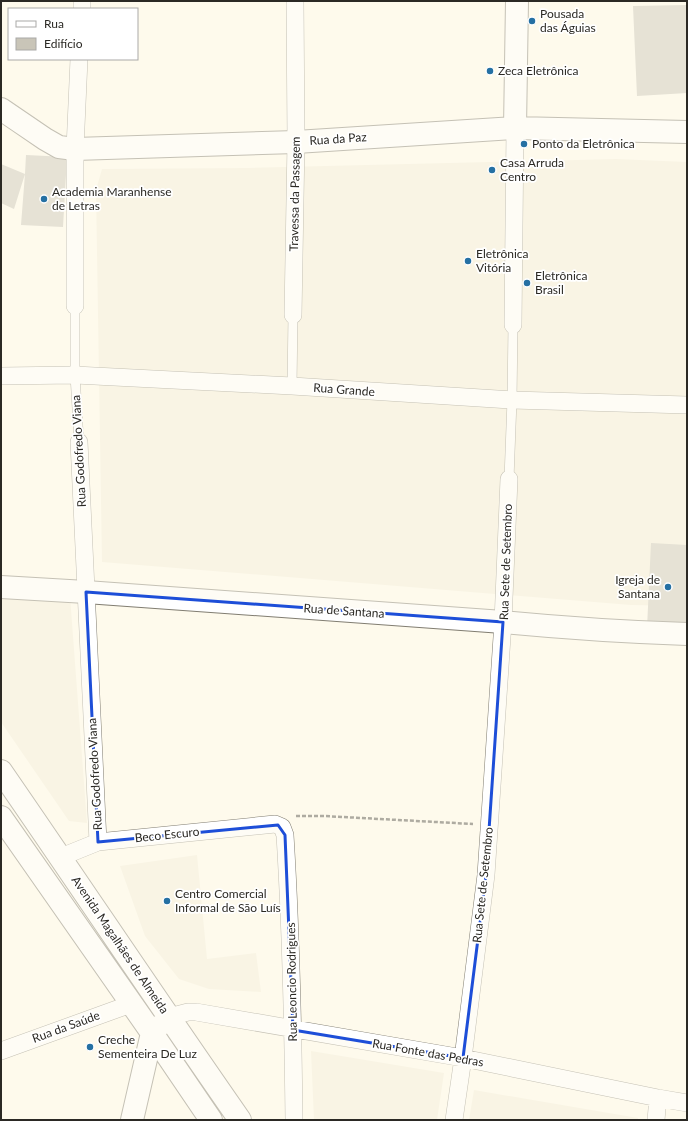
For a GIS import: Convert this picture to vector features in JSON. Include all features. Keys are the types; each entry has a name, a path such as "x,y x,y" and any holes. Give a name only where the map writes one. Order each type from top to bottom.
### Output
{"main road":[{"name":"Rua Sete de Setembro","path":"514,128 517,1"},
{"name":"Rua da Paz","path":"1,109 59,147 75,149 296,142 514,128 687,132"},
{"name":"Rua de Santana","path":"1,587 503,622 561,628 687,634"},
{"name":"Avenida Magalhães de Almeida","path":"1,771 240,1120"},
{"name":"Avenida Magalhães de Almeida","path":"1,817 9,839 152,1033 211,1120"},
{"path":"132,1120 152,1033 169,1017"}],"street":[{"name":"Travessa da Passagem","path":"293,315 296,142 296,1"},
{"name":"Rua Godofredo Viana","path":"75,306 75,149 79,60"},
{"name":"Rua Sete de Setembro","path":"512,325 514,128"},
{"name":"Rua Grande","path":"1,376 75,375 292,386 512,400 687,405"},
{"name":"Rua Godofredo Viana","path":"78,442 98,842"},
{"name":"Rua Sete de Setembro","path":"454,1120 486,875 503,622 509,479"},
{"name":"Beco Escuro","path":"61,857 98,842 275,824"},
{"name":"Rua Leoncio Rodrigues","path":"275,824 282,827 285,835 290,908 294,1120"},
{"name":"Rua da Saúde","path":"1,1051 131,1004"},
{"name":"Rua Fonte das Pedras","path":"169,1017 188,1012 196,1012 293,1030 463,1058 687,1103"},
{"path":"656,1120 658,1098"}],"lane":[{"name":"Rua Godofredo Viana","path":"75,306 75,375 78,442"},
{"name":"Travessa da Passagem","path":"292,386 293,315"},
{"name":"Rua Sete de Setembro","path":"509,479 512,400 512,325"}],"path":[{"path":"324,816 489,824"}],"highlighted area":[{"path":"86,592 503,622 486,875 463,1058 293,1030 285,835 278,825 98,842"}],"shaded area":[{"path":"616,159 687,162 687,606 631,605 102,562 96,190 102,169 248,168"},
{"path":"70,596 87,823 69,821 1,722 1,597"},
{"name":"Centro Comercial Informal de São Luís","path":"197,855 207,959 256,953 261,992 209,989 179,979 145,936 120,866"},
{"path":"311,1051 444,1073 437,1120 314,1120"},
{"path":"474,1090 638,1118 638,1120 469,1120"}],"building":[{"path":"687,5 687,93 637,96 633,6"},
{"name":"Academia Maranhense de Letras","path":"26,155 67,157 63,227 21,225"},
{"path":"1,164 25,174 14,209 1,203"},
{"name":"Igreja de Santana","path":"651,543 687,545 687,630 647,628"}],"place":[{"name":"Pousada das Águias","path":"532,21"},
{"name":"Zeca Eletrônica","path":"490,71"},
{"name":"Ponto da Eletrônica","path":"524,144"},
{"name":"Casa Arruda Centro","path":"492,170"},
{"name":"Academia Maranhense de Letras","path":"44,199"},
{"name":"Eletrônica Vitória","path":"468,261"},
{"name":"Eletrônica Brasil","path":"527,283"},
{"name":"Igreja de Santana","path":"668,587"},
{"name":"Centro Comercial Informal de São Luís","path":"167,901"},
{"name":"Creche Sementeira De Luz","path":"90,1047"}]}
